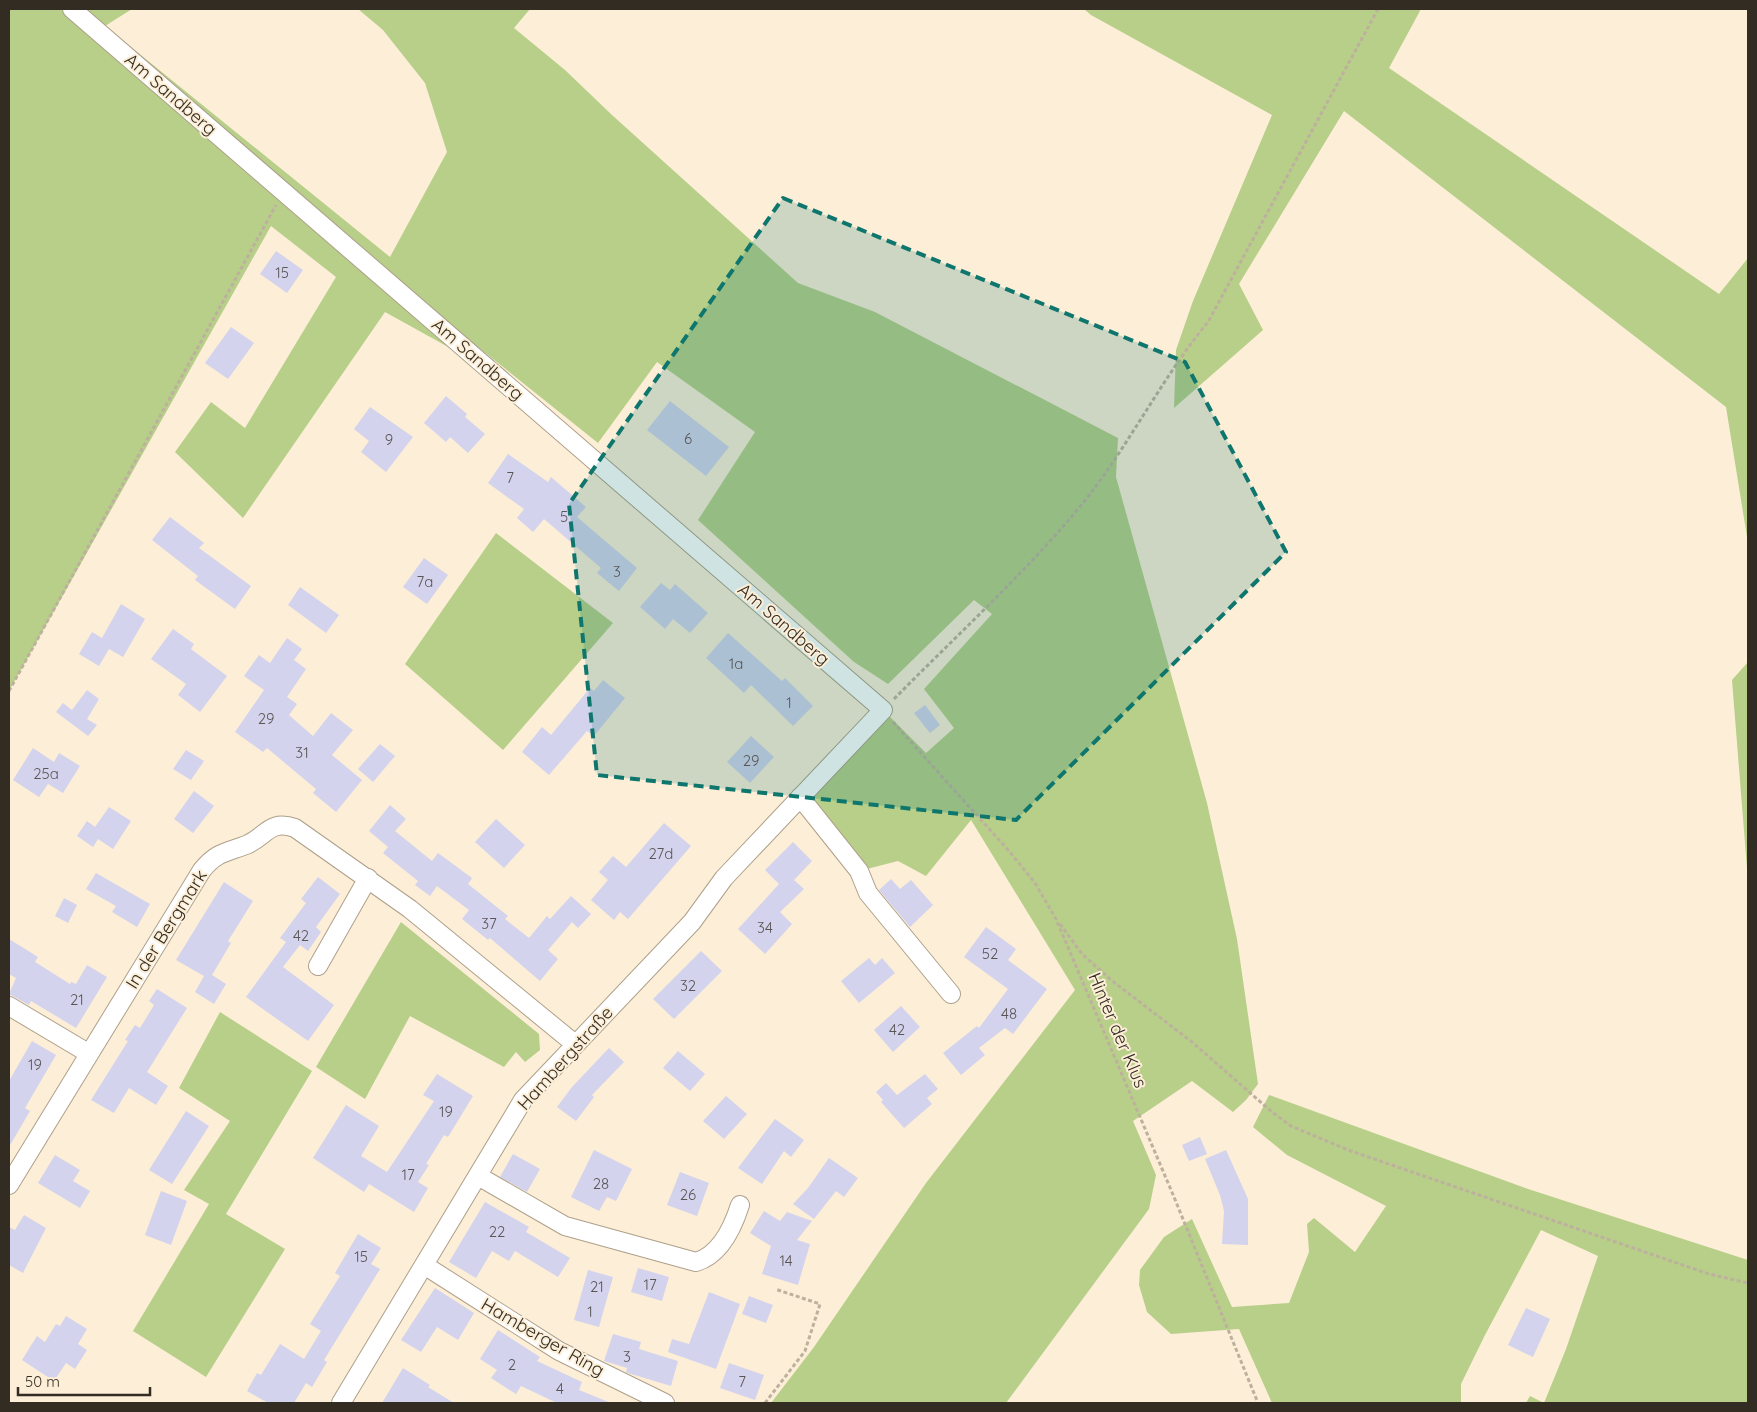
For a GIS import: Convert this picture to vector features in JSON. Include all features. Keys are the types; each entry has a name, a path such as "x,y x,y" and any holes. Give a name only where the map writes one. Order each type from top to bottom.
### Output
{"street":[{"name":"Am Sandberg","path":"72,9 882,710"},
{"name":"Hambergstraße","path":"341,1403 523,1100 692,922 724,878 882,710"},
{"path":"800,797 859,871 868,893 951,994"},
{"name":"In der Bergmark","path":"9,1185 88,1053 202,870 214,856 247,844 273,826 285,824 310,836 368,878 575,1044"},
{"path":"318,966 368,878"},
{"path":"9,1006 88,1053"},
{"path":"478,1176 565,1226 696,1262 707,1259 733,1228 740,1205"},
{"name":"Hamberger Ring","path":"424,1265 559,1351 665,1403"}],"path":[{"path":"882,710 1018,574 1078,509 1110,465 1184,351 1208,322 1378,9"},
{"path":"9,691 284,192"},
{"name":"Hinter der Klus","path":"882,710 1035,883 1056,919 1178,1206 1258,1403"},
{"path":"1056,919 1082,954 1111,980 1192,1042 1272,1112 1291,1126 1348,1150 1709,1274 1748,1282"},
{"path":"766,1403 805,1351 820,1304 775,1289"}],"highlighted area":[{"path":"783,198 1185,362 1286,552 1016,820 597,775 569,504"}],"green space":[{"path":"9,9 132,9 105,26 390,257 447,152 425,83 383,30 358,9 530,9 514,28 565,70 612,115 798,283 875,312 1118,438 1116,477 1207,803 1237,939 1258,1084 1246,1100 1233,1112 1192,1081 1133,1121 1156,1175 1149,1209 1006,1403 771,1403 814,1347 926,1183 1075,990 971,820 926,876 898,861 859,871 800,797 883,710 926,753 954,728 924,689 992,614 974,600 888,684 854,662 698,520 755,432 657,362 598,443 478,347 450,348 385,312 243,518 175,452 211,402 245,428 336,277 271,226 9,691"},
{"path":"1084,9 1421,9 1389,68 1719,294 1748,258 1748,543 1726,407 1344,111 1239,284 1263,330 1174,408 1176,350 1193,301 1272,115 1091,15"},
{"path":"496,533 613,623 503,750 405,664"},
{"path":"1748,662 1748,881 1732,680"},
{"path":"401,922 539,1034 540,1050 525,1062 516,1052 504,1067 410,1016 365,1099 316,1067"},
{"path":"220,1012 312,1071 226,1214 285,1249 206,1377 133,1331 209,1204 184,1190 230,1121 179,1088"},
{"path":"1269,1095 1528,1189 1748,1260 1748,1403 1544,1403 1566,1349 1598,1256 1541,1230 1461,1384 1461,1403 1272,1403 1239,1329 1171,1334 1147,1312 1139,1285 1140,1270 1164,1237 1192,1219 1232,1307 1289,1303 1309,1252 1307,1224 1314,1218 1355,1252 1386,1206 1287,1155 1253,1127"},
{"path":"1530,1396 1544,1403 1526,1403"}],"building":[{"path":"276,251 303,270 287,293 260,274"},
{"path":"231,327 254,343 228,379 205,363"},
{"path":"446,396 467,414 465,417 485,434 468,453 450,437 446,442 424,423"},
{"path":"670,401 729,447 706,476 647,430"},
{"path":"370,407 413,437 386,472 361,452 369,441 354,429"},
{"path":"508,454 548,482 551,477 586,507 577,517 637,568 619,591 597,573 601,568 544,519 533,532 517,518 524,509 488,483"},
{"path":"170,517 204,543 199,548 251,586 235,609 195,580 198,576 152,540"},
{"path":"424,558 448,575 427,604 403,587"},
{"path":"661,583 670,590 675,584 708,613 690,633 673,619 665,629 640,607"},
{"path":"300,587 339,615 326,633 288,605"},
{"path":"121,604 145,619 123,657 109,649 99,666 79,654 92,632 102,638"},
{"path":"173,629 194,644 191,649 227,676 200,712 178,695 186,684 151,659"},
{"path":"728,633 782,681 785,678 813,706 793,726 751,685 744,693 706,658"},
{"path":"287,638 302,649 294,660 306,669 287,697 297,704 289,715 313,736 331,713 353,730 332,755 362,780 336,812 313,793 316,789 267,748 263,752 235,732 264,690 244,676 259,655 270,663"},
{"path":"603,680 625,698 594,736 587,731 549,775 522,752 542,727 551,735 590,688 594,691"},
{"path":"87,690 99,699 87,719 97,725 88,736 56,712 63,703 72,710"},
{"path":"925,705 940,725 930,733 914,713"},
{"path":"751,736 774,757 750,783 727,762"},
{"path":"380,744 395,756 373,782 358,769"},
{"path":"33,748 54,762 59,753 80,766 63,793 48,784 39,797 13,780"},
{"path":"186,750 204,761 191,780 173,769"},
{"path":"194,791 214,806 193,833 174,819"},
{"path":"390,805 406,819 395,831 432,861 438,853 472,878 468,884 508,916 505,919 529,938 547,916 550,919 571,896 591,914 578,928 572,922 548,950 558,959 540,981 490,938 488,940 462,919 469,910 437,886 430,896 415,885 418,881 383,853 388,847 369,831"},
{"path":"109,807 131,821 113,849 98,839 93,847 77,836 87,821 95,827"},
{"path":"496,819 525,845 504,868 475,842"},
{"path":"664,823 691,846 628,919 620,912 614,920 591,900 608,880 599,872 613,856 626,867"},
{"path":"793,842 812,861 794,880 804,889 780,912 792,924 765,954 738,929 779,884 765,870"},
{"path":"96,873 150,904 137,927 112,912 116,906 86,889"},
{"path":"318,877 340,894 316,927 321,932 308,951 300,945 283,967 334,1005 308,1041 246,997 286,942 280,938 306,903 301,899"},
{"path":"891,879 900,889 911,880 933,905 910,927 879,890"},
{"path":"224,882 253,901 228,941 231,943 212,975 226,984 214,1004 195,992 204,976 176,960"},
{"path":"64,898 77,905 68,923 55,916"},
{"path":"986,927 1016,949 1008,960 1047,989 1013,1034 1005,1028 979,1048 985,1055 961,1075 943,1053 977,1026 979,1028 1008,989 964,957"},
{"path":"9,939 38,957 35,962 70,984 71,982 76,984 87,965 107,977 76,1028 31,1001 29,1005 9,994 16,978 9,974"},
{"path":"701,951 722,971 674,1019 653,999"},
{"path":"869,958 875,965 882,958 895,973 859,1003 841,981"},
{"path":"157,989 187,1008 147,1072 168,1086 156,1105 129,1088 114,1113 91,1100 128,1041 125,1040 135,1025 140,1028 154,1005 149,1001"},
{"path":"901,1006 920,1027 893,1052 874,1030"},
{"path":"32,1041 56,1055 25,1108 30,1111 9,1147 9,1081"},
{"path":"609,1048 624,1062 592,1095 594,1097 576,1121 557,1107 572,1087"},
{"path":"678,1051 705,1074 690,1091 663,1068"},
{"path":"437,1074 473,1096 448,1137 444,1135 426,1164 429,1165 418,1182 428,1188 414,1212 369,1184 364,1192 313,1158 346,1105 379,1126 361,1156 387,1172 434,1101 423,1095"},
{"path":"925,1074 938,1089 927,1098 932,1104 904,1128 881,1102 883,1100 876,1092 886,1083 897,1095"},
{"path":"726,1096 747,1114 724,1139 703,1121"},
{"path":"186,1111 209,1126 172,1184 149,1170"},
{"path":"775,1119 804,1140 791,1157 784,1151 762,1184 738,1168"},
{"path":"1200,1137 1207,1154 1189,1161 1182,1145"},
{"path":"594,1150 632,1169 616,1201 607,1197 599,1211 571,1197"},
{"path":"1226,1150 1248,1199 1248,1245 1222,1244 1224,1211 1220,1195 1205,1159"},
{"path":"513,1154 540,1169 527,1192 500,1177"},
{"path":"55,1155 80,1170 73,1181 90,1191 80,1208 38,1183"},
{"path":"829,1158 858,1178 844,1197 836,1191 814,1219 793,1204 808,1188"},
{"path":"680,1172 709,1183 697,1216 667,1205"},
{"path":"161,1191 187,1201 171,1245 145,1235"},
{"path":"485,1202 529,1227 526,1232 570,1258 558,1277 515,1251 509,1261 492,1251 476,1278 449,1262"},
{"path":"764,1211 780,1221 787,1212 812,1221 797,1240 810,1244 798,1285 762,1274 771,1246 750,1233"},
{"path":"24,1215 46,1228 23,1273 9,1265 9,1227 15,1230"},
{"path":"358,1234 381,1248 371,1264 380,1269 324,1360 327,1362 312,1387 306,1383 294,1403 268,1403 247,1391 257,1373 261,1375 280,1344 304,1359 321,1331 310,1324 340,1276 335,1273"},
{"path":"638,1268 669,1277 662,1301 631,1292"},
{"path":"588,1270 613,1277 599,1327 574,1320"},
{"path":"435,1288 474,1313 458,1340 437,1327 421,1352 401,1340"},
{"path":"709,1292 740,1304 716,1369 668,1352 672,1339 689,1344"},
{"path":"749,1296 773,1305 766,1323 742,1314"},
{"path":"1526,1308 1550,1319 1533,1357 1508,1345"},
{"path":"66,1316 87,1329 78,1344 87,1350 75,1369 66,1363 54,1381 22,1360 37,1336 45,1342 56,1324 60,1326"},
{"path":"498,1330 540,1357 537,1361 582,1382 579,1390 611,1403 557,1403 521,1386 516,1394 491,1378 497,1370 480,1359"},
{"path":"613,1334 641,1342 639,1349 678,1361 671,1386 628,1373 626,1372 627,1368 604,1361"},
{"path":"729,1363 764,1375 755,1400 720,1388"},
{"path":"403,1368 430,1385 428,1387 454,1403 382,1403"}]}
